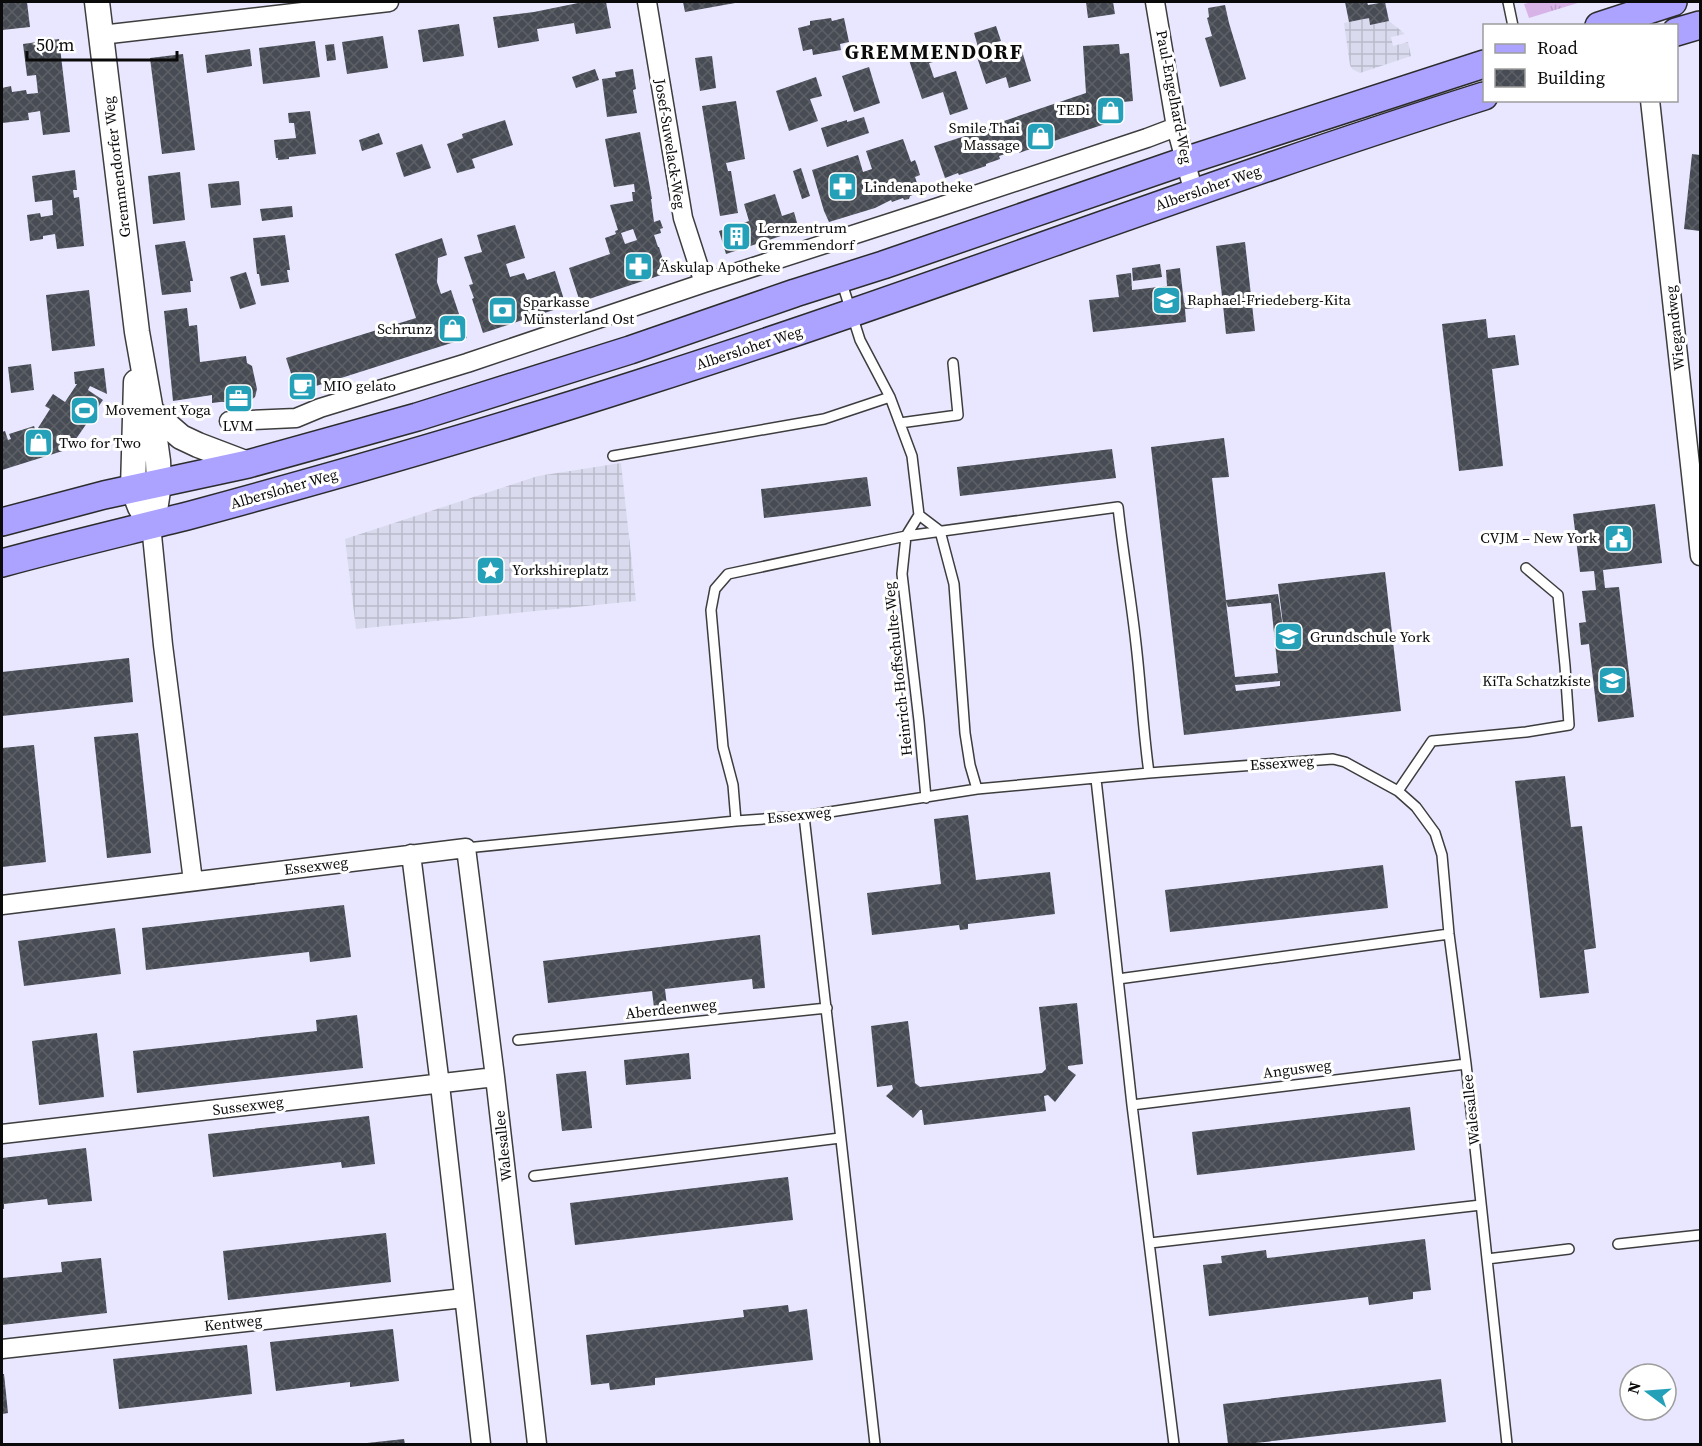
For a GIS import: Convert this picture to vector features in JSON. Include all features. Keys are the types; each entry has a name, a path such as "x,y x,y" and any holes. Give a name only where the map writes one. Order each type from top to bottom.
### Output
{"main road":[{"path":"1611,24 1629,21 1671,2"},
{"path":"1678,32 1701,25"},
{"path":"2,522 104,495 248,464 428,414 630,350 1185,161 1483,65"},
{"name":"Albersloher Weg","path":"2,563 430,448 639,384 851,313 1194,193 1483,97"}],"street":[{"name":"Gremmendorfer Weg","path":"97,2 137,332 158,461 146,486 140,507 150,525"},
{"path":"101,35 389,2"},
{"name":"Josef-Suwelack-Weg","path":"647,2 683,218 704,283"},
{"name":"Paul-Engelhard-Weg","path":"1155,2 1176,127 1194,193"},
{"name":"Wiegandweg","path":"1650,102 1701,556"},
{"path":"228,421 296,418 320,408 467,363 1176,127"},
{"name":"Gremmendorfer Weg","path":"137,332 146,486"},
{"path":"151,411 181,437 248,464"},
{"path":"288,453 296,418"},
{"path":"150,525 193,880"},
{"name":"Essexweg","path":"2,905 466,848"},
{"name":"Walesallee","path":"466,848 537,1444"},
{"path":"411,854 481,1444"},
{"name":"Sussexweg","path":"2,1134 495,1077"},
{"name":"Kentweg","path":"2,1349 464,1298"}],"lane":[{"path":"1508,2 1513,24"},
{"path":"840,279 860,339 890,397 912,456 919,515 906,537"},
{"path":"900,423 958,415 953,363"},
{"path":"613,456 824,418 890,397"},
{"path":"736,820 733,785 723,747 711,610 716,589 728,574 940,531 1118,507 1149,773"},
{"path":"919,515 940,531 954,584 965,733 970,765 977,789"},
{"name":"Heinrich-Hoffschulte-Weg","path":"906,537 902,574 926,798"},
{"path":"1398,791 1432,741 1526,732 1569,725 1558,595 1526,568"},
{"name":"Essexweg","path":"466,848 736,820 804,816 977,789 1333,759 1345,762 1398,791"},
{"path":"1096,779 1132,1105 1174,1444"},
{"name":"Walesallee","path":"1398,791 1416,807 1435,833 1442,855 1507,1444"},
{"path":"804,816 875,1444"},
{"path":"1118,979 1449,934"},
{"name":"Aberdeenweg","path":"518,1040 827,1008"},
{"name":"Angusweg","path":"1132,1105 1466,1064"},
{"path":"534,1176 840,1138"},
{"path":"1150,1243 1481,1205"},
{"path":"1618,1244 1701,1235"},
{"path":"1487,1259 1569,1249"}],"green space":[{"path":"1581,2 1529,18 1524,4"}],"shaded area":[{"path":"1369,18 1370,25 1389,21 1405,34 1391,37 1393,46 1408,42 1411,56 1360,73 1352,69 1344,23"},
{"name":"Yorkshireplatz","path":"621,463 636,601 356,629 345,539 538,476"}],"building":[{"path":"2,2 27,2 30,27 2,30"},
{"path":"583,2 606,2 611,28 576,34 574,23 537,29 539,41 498,48 493,17 534,12"},
{"path":"683,2 735,2 735,3 685,12"},
{"path":"1086,2 1113,2 1115,14 1088,18"},
{"path":"1345,2 1367,2 1368,5 1385,2 1389,21 1370,25 1369,18 1349,22"},
{"path":"1225,5 1246,79 1220,87 1205,38 1212,36 1207,18 1209,17 1208,8"},
{"path":"831,18 832,21 844,18 849,42 840,44 841,50 813,55 812,49 803,51 798,28 810,25 810,21"},
{"path":"459,24 464,56 423,62 418,30"},
{"path":"996,26 1001,41 996,42 1000,58 1022,51 1031,81 1009,88 1006,77 986,84 974,48 978,47 974,33"},
{"path":"383,36 388,68 347,74 342,42"},
{"path":"59,39 70,132 43,135 40,111 28,113 29,120 2,123 2,88 11,86 12,92 26,90 27,94 38,93 36,75 27,76 23,44"},
{"path":"315,41 320,77 263,84 259,48"},
{"path":"334,44 336,60 327,61 325,45"},
{"path":"1119,44 1120,54 1129,53 1133,101 1123,102 1122,109 1114,121 1042,143 1042,145 1019,153 1018,150 999,156 1000,159 986,166 945,178 934,146 1086,93 1083,46"},
{"path":"928,48 933,62 929,63 934,78 956,71 968,109 950,115 943,92 922,99 907,54"},
{"path":"250,49 252,66 207,73 205,55"},
{"path":"183,54 195,150 162,154 150,58"},
{"path":"712,56 716,88 700,91 695,58"},
{"path":"869,67 880,103 854,112 842,76"},
{"path":"595,69 599,80 576,88 572,77"},
{"path":"633,69 636,89 633,90 637,113 607,117 602,79 616,77 615,72"},
{"path":"816,77 822,96 810,99 818,121 789,131 776,91"},
{"path":"736,101 745,159 726,163 728,171 731,171 738,213 720,216 702,106"},
{"path":"310,111 316,154 278,160 274,140 296,138 294,123 289,123 288,113"},
{"path":"864,117 869,133 827,147 821,128"},
{"path":"505,120 513,145 472,159 475,168 457,173 447,144 463,138 462,134"},
{"path":"640,132 654,222 660,220 663,228 660,229 661,233 654,235 667,273 580,302 569,268 610,254 605,238 616,234 615,231 618,230 610,205 633,201 632,192 635,192 634,184 614,187 605,139","holes":["633,229 637,240 625,244 621,233"]},
{"path":"379,133 383,144 362,151 359,140"},
{"path":"903,139 911,162 915,160 917,165 920,175 915,177 920,192 910,196 909,199 904,200 903,198 892,202 891,200 875,208 829,222 812,170 858,155 863,172 872,169 866,151"},
{"path":"422,144 431,168 404,177 396,153"},
{"path":"1692,154 1700,155 1700,231 1684,229"},
{"path":"801,168 810,196 802,199 793,171"},
{"path":"75,170 77,190 73,190 74,198 79,197 84,246 57,249 55,234 30,241 27,215 40,213 41,217 53,215 52,200 35,202 32,176"},
{"path":"180,172 185,220 153,224 148,176"},
{"path":"239,181 241,205 211,208 208,184"},
{"path":"775,194 782,216 794,212 799,230 726,254 719,231 749,221 744,204"},
{"path":"292,206 293,217 262,221 260,209"},
{"path":"515,225 525,258 506,264 510,277 524,273 527,280 555,271 566,306 483,333 472,299 474,298 469,285 473,284 464,257 482,252 477,235"},
{"path":"285,235 290,270 287,270 289,282 261,286 259,274 257,274 253,238"},
{"path":"442,238 447,255 438,258 437,282 441,294 451,290 467,338 297,392 286,358 416,318 395,254"},
{"path":"185,241 193,281 190,281 191,292 162,295 155,245"},
{"path":"1245,242 1255,331 1226,334 1223,305 1185,309 1186,322 1093,332 1089,300 1119,297 1116,275 1131,273 1132,290 1167,286 1166,270 1180,268 1184,303 1222,296 1216,246"},
{"path":"1160,264 1162,277 1133,281 1132,268"},
{"path":"246,272 256,304 240,309 230,277"},
{"path":"89,290 95,346 52,351 46,295"},
{"path":"187,308 189,326 197,325 200,362 246,356 247,363 252,366 257,389 255,397 251,400 212,403 212,395 173,401 164,311"},
{"path":"1486,319 1488,338 1515,335 1519,365 1492,369 1503,466 1459,471 1442,324"},
{"path":"31,364 34,390 11,393 8,367"},
{"path":"104,368 107,394 90,386 88,390 103,400 69,449 2,470 2,432 5,431 8,440 11,439 9,434 34,426 36,432 42,430 38,428 50,409 45,406 53,394 65,402 77,384 75,384 74,372"},
{"path":"1224,438 1229,477 1212,478 1226,600 1278,594 1285,641 1278,584 1385,572 1401,711 1184,735 1151,447","holes":["1226,602 1228,607 1271,603 1278,673 1235,677","1280,681 1280,686 1236,691 1235,685"]},
{"path":"1112,449 1116,478 960,496 957,467"},
{"path":"867,477 871,506 764,518 761,489"},
{"path":"1655,504 1662,563 1603,570 1605,588 1619,587 1634,717 1598,722 1589,644 1581,645 1579,623 1586,622 1582,591 1596,590 1594,571 1580,572 1573,514"},
{"path":"129,658 133,702 2,716 2,672"},
{"path":"138,733 151,853 107,858 94,737"},
{"path":"34,745 46,862 2,867 2,748"},
{"path":"1565,776 1571,827 1582,826 1596,948 1584,950 1589,993 1540,998 1515,781"},
{"path":"968,815 976,880 1050,872 1055,914 968,924 968,929 960,930 959,925 872,935 867,893 941,884 934,819"},
{"path":"1383,865 1388,908 1170,932 1165,890"},
{"path":"344,905 351,957 310,962 309,952 146,970 142,928"},
{"path":"115,928 121,974 24,986 18,941"},
{"path":"760,935 765,988 753,989 752,979 665,989 668,1015 655,1016 652,991 548,1003 543,961"},
{"path":"1077,1003 1083,1064 1068,1066 1068,1069 1076,1075 1055,1102 1048,1095 1044,1096 1046,1111 924,1125 922,1110 913,1118 886,1096 893,1089 892,1085 877,1087 871,1026 908,1021 915,1083 920,1087 1042,1073 1046,1069 1039,1007"},
{"path":"357,1015 363,1068 137,1093 133,1051 317,1031 316,1020"},
{"path":"97,1033 104,1097 39,1105 32,1041"},
{"path":"689,1053 691,1079 626,1085 624,1060"},
{"path":"586,1071 592,1128 562,1131 556,1074"},
{"path":"1410,1107 1415,1150 1197,1175 1192,1132"},
{"path":"369,1116 375,1164 342,1168 341,1162 213,1177 208,1134"},
{"path":"86,1148 92,1201 48,1205 47,1199 4,1204 4,1209 2,1209 2,1158"},
{"path":"788,1177 793,1220 575,1245 570,1203"},
{"path":"386,1233 391,1282 228,1300 223,1251"},
{"path":"1425,1239 1431,1290 1413,1292 1413,1299 1369,1305 1368,1297 1209,1316 1203,1265 1222,1263 1221,1256 1266,1250 1267,1258"},
{"path":"101,1258 107,1313 2,1325 2,1278 62,1272 61,1262"},
{"path":"788,1305 789,1312 807,1309 813,1360 655,1378 655,1385 610,1390 609,1383 591,1385 586,1335 744,1317 743,1310"},
{"path":"393,1329 399,1381 350,1387 350,1382 276,1391 270,1342"},
{"path":"247,1345 252,1394 119,1409 113,1359"},
{"path":"2,1374 4,1374 8,1413 2,1414"},
{"path":"1441,1379 1446,1422 1246,1444 1228,1444 1223,1404"},
{"path":"404,1439 405,1444 367,1444 367,1443"}],"place":[{"name":"TEDi","path":"1111,110"},
{"name":"Smile Thai Massage","path":"1041,137"},
{"name":"Lindenapotheke","path":"843,187"},
{"name":"Lernzentrum Gremmendorf","path":"737,237"},
{"name":"Äskulap Apotheke","path":"639,267"},
{"name":"Raphael-Friedeberg-Kita","path":"1166,300"},
{"name":"Sparkasse Münsterland Ost","path":"502,311"},
{"name":"Schrunz","path":"453,329"},
{"name":"MIO gelato","path":"302,386"},
{"name":"LVM","path":"238,399"},
{"name":"Movement Yoga","path":"84,410"},
{"name":"Two for Two","path":"38,443"},
{"name":"CVJM – New York","path":"1618,538"},
{"name":"Yorkshireplatz","path":"491,570"},
{"name":"Grundschule York","path":"1289,637"},
{"name":"KiTa Schatzkiste","path":"1612,681"}],"district":[{"name":"GREMMENDORF","path":"934,52"}]}
